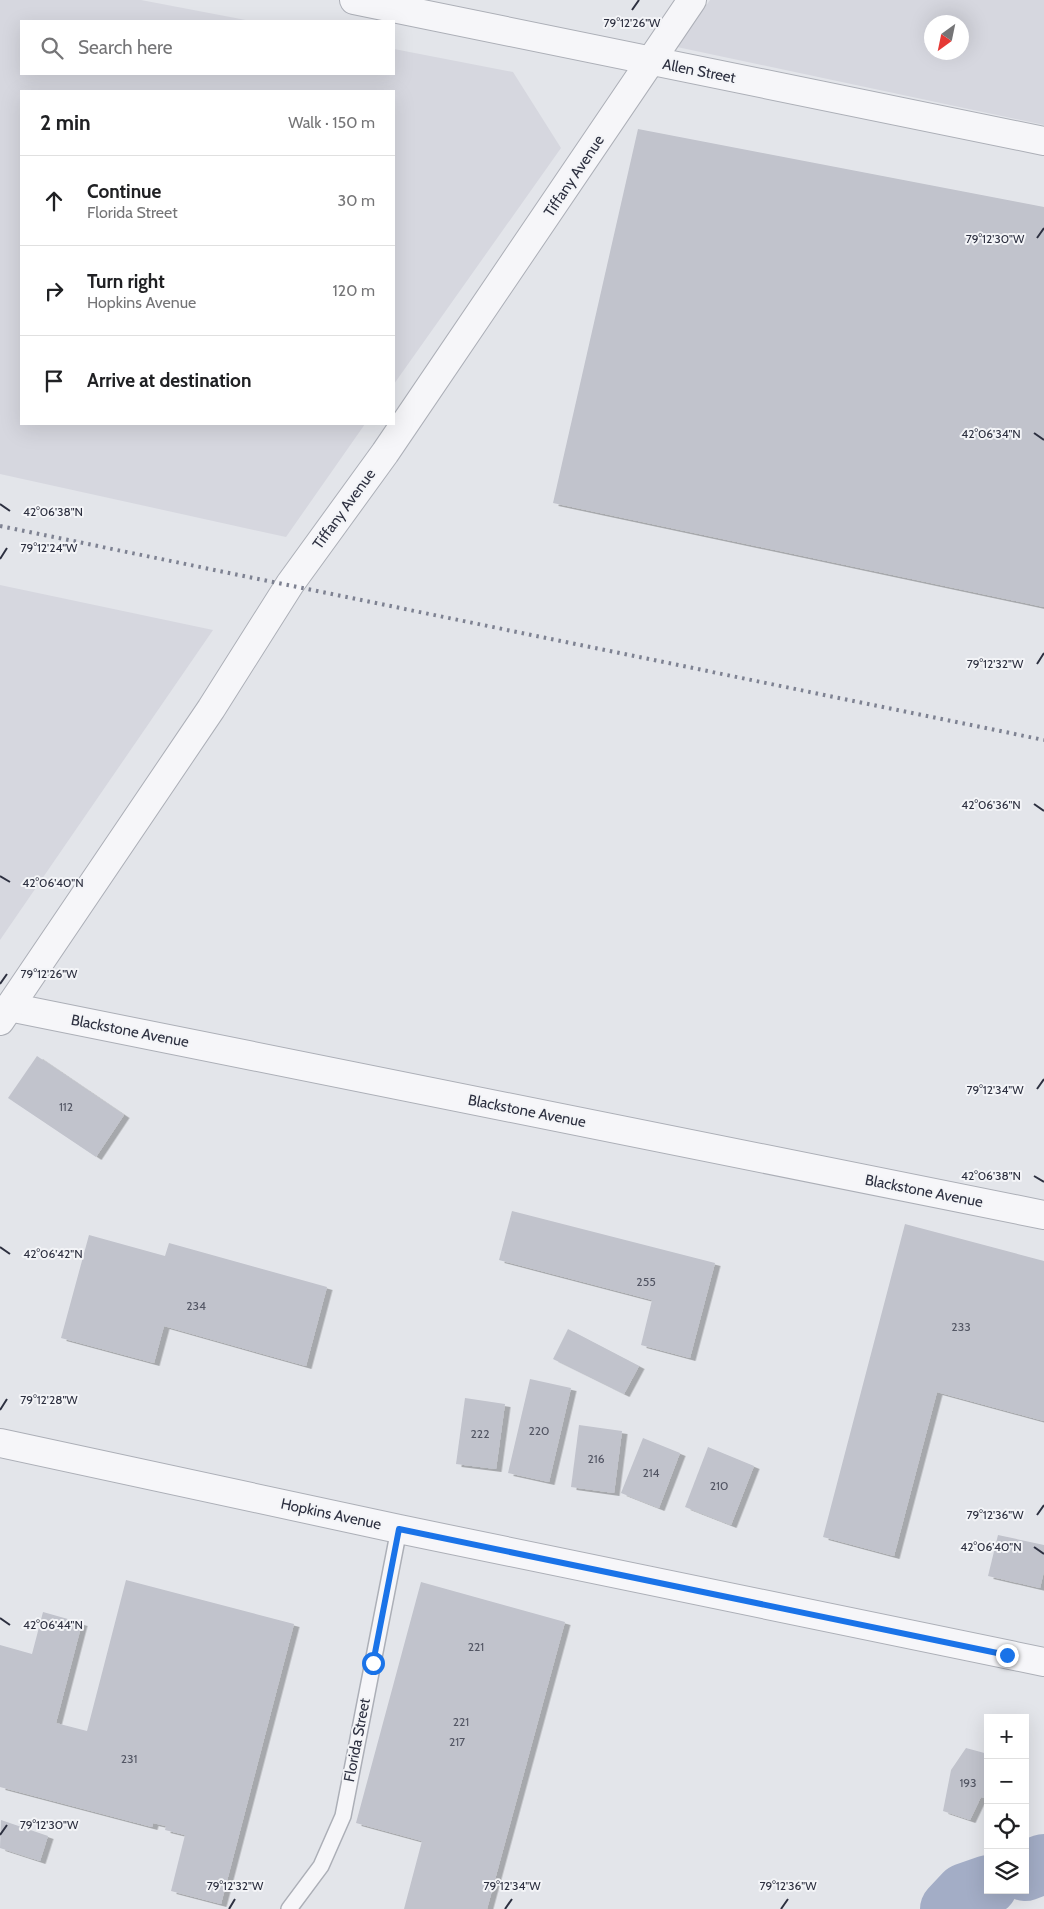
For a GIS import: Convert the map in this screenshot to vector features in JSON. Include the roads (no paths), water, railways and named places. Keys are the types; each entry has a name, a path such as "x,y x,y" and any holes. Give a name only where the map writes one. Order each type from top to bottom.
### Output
{"street":[{"name":"Allen Street","path":"354,0 1044,141"},
{"name":"Tiffany Avenue","path":"5,1014 211,709 290,584 384,453 652,62 692,0"},
{"name":"Blackstone Avenue","path":"5,1014 1044,1215"},
{"name":"Hopkins Avenue","path":"0,1443 399,1529 1044,1662"}],"lane":[{"name":"Florida Street","path":"289,1909 321,1866 342,1816 399,1529"}],"waterway":[{"path":"1029,1870 1044,1864"},
{"path":"950,1909 965,1893 984,1886"}],"railway":[{"path":"0,526 1044,740"}]}
